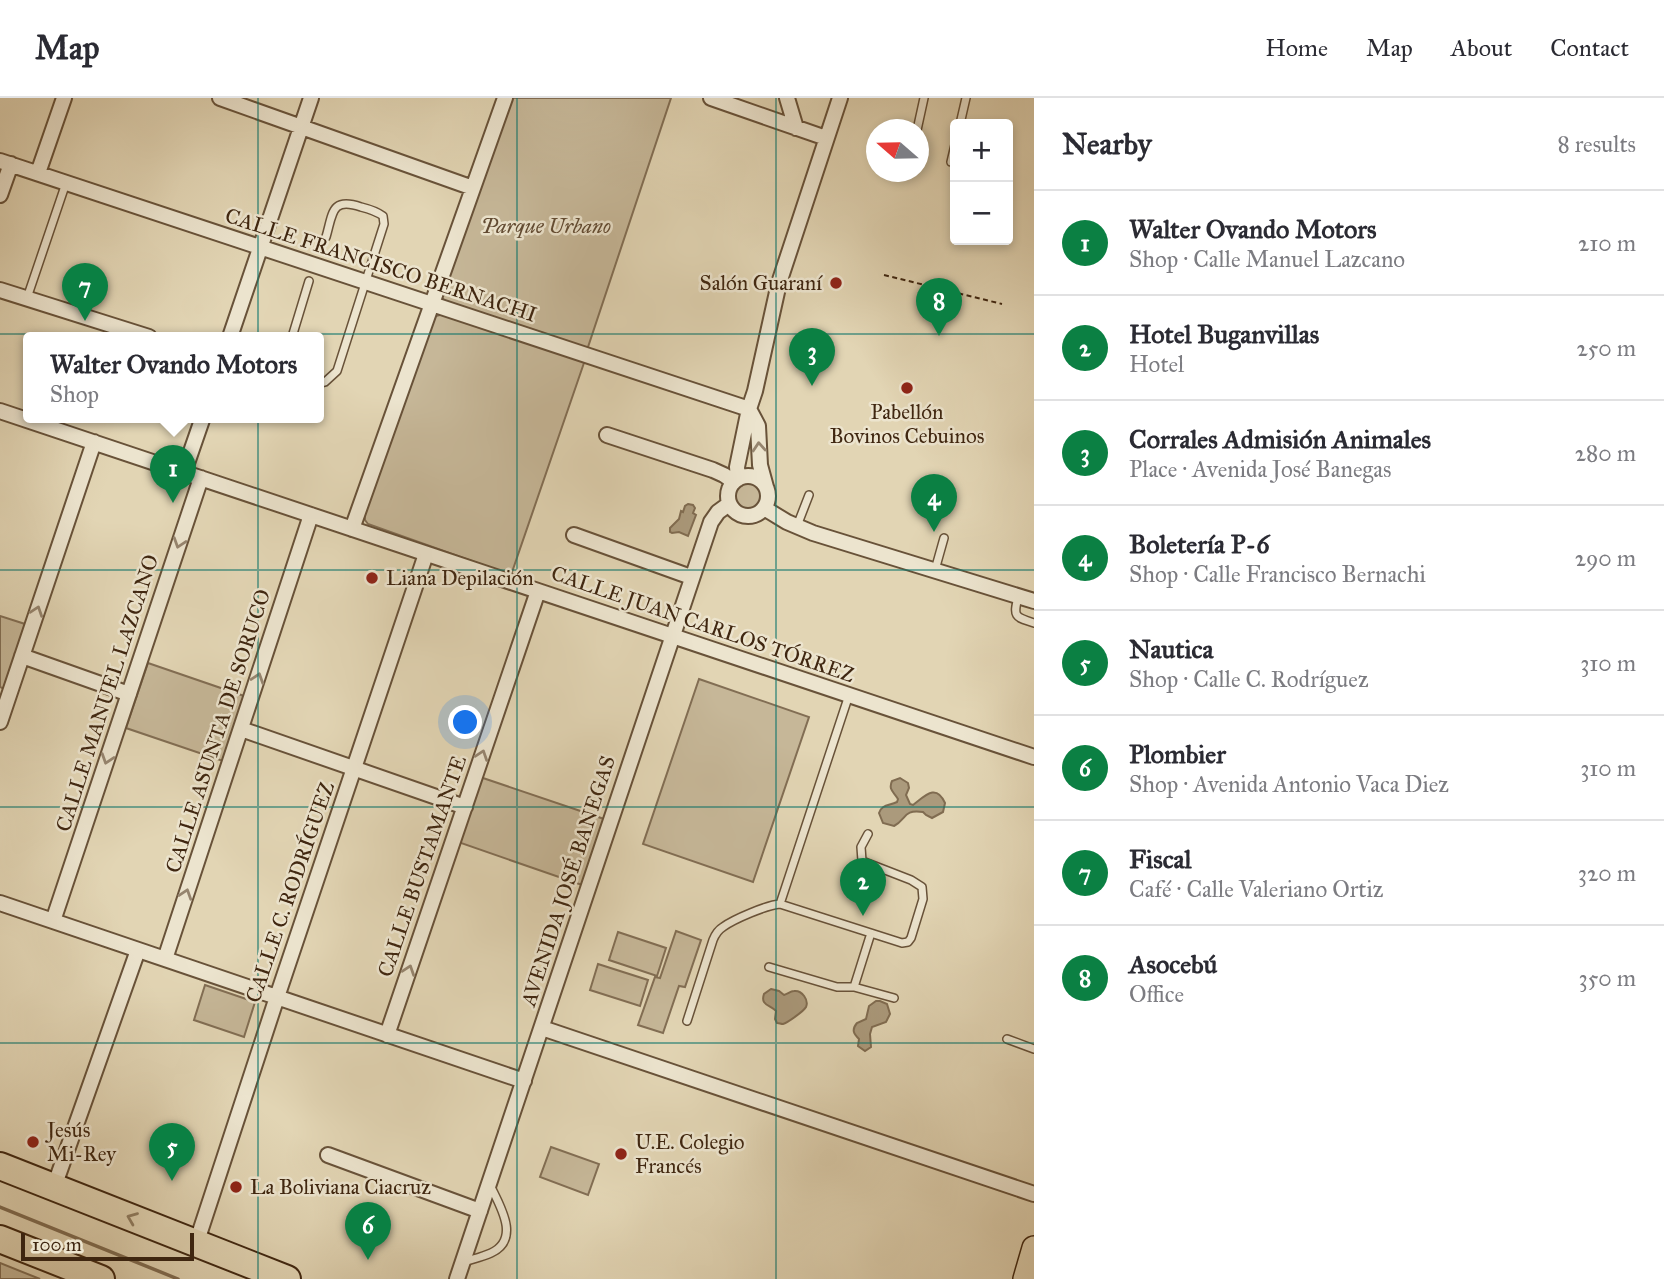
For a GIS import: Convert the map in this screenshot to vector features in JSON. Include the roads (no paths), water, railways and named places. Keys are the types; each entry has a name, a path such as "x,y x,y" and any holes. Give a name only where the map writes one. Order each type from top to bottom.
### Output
{"highway":[{"path":"0,1166 287,1279"},
{"path":"0,1239 101,1279"}],"main road":[{"path":"1025,1279 1034,1248"}],"street":[{"path":"38,173 64,98"},
{"path":"220,98 473,188"},
{"path":"232,332 311,98"},
{"path":"352,529 505,98"},
{"path":"710,98 826,138"},
{"path":"787,98 796,128"},
{"path":"748,409 758,426 760,465 768,496 764,508 757,514 743,516 735,512 729,504 729,490 736,480 748,409 755,391 779,283 839,98"},
{"path":"0,195 6,162"},
{"name":"CALLE FRANCISCO BERNACHI","path":"6,162 748,409"},
{"path":"0,290 133,332"},
{"name":"CALLE JUAN CARLOS TÓRREZ","path":"0,411 23,419"},
{"name":"CALLE JUAN CARLOS TÓRREZ","path":"36,423 1034,757"},
{"path":"184,472 201,423"},
{"path":"607,435 736,480 747,476 756,478 766,487"},
{"path":"0,722 94,442"},
{"name":"CALLE MANUEL LAZCANO","path":"53,921 201,478"},
{"name":"AVENIDA JOSÉ BANEGAS","path":"457,1279 691,577 711,522 718,512 729,504"},
{"path":"764,508 813,533 1034,601"},
{"name":"CALLE ASUNTA DE SORUCO","path":"165,959 311,515"},
{"path":"574,535 691,577"},
{"name":"CALLE C. RODRÍGUEZ","path":"196,1244 276,997 426,554"},
{"name":"CALLE BUSTAMANTE","path":"387,1035 538,591"},
{"path":"22,656 129,694"},
{"path":"241,729 465,807"},
{"path":"1,907 53,921 524,1081"},
{"path":"54,1187 138,950"},
{"path":"542,1028 1034,1194"},
{"path":"328,1155 481,1211"}],"lane":[{"path":"919,119 924,98"},
{"path":"961,119 966,98"},
{"path":"27,299 66,183"},
{"path":"324,382 337,371 384,224 383,216 376,211 347,202 334,211 326,237"},
{"path":"294,332 309,281"},
{"path":"797,526 809,495"},
{"path":"935,570 944,538"},
{"path":"1018,596 1016,615 1034,623"},
{"path":"780,904 849,695"},
{"path":"687,1021 717,932 724,925 771,904 780,904 902,943 908,942 923,899 922,887 862,861 861,847 868,834"},
{"path":"854,988 871,933"},
{"path":"769,967 837,987 854,988 894,998"},
{"path":"1007,1039 1034,1049"},
{"path":"463,1262 494,1252 506,1237 504,1214 489,1185"}],"waterway":[{"path":"0,1207 178,1279"}],"place":[{"name":"Salón Guaraní","path":"836,283"},
{"name":"Fiscal","path":"85,321"},
{"name":"Asocebú","path":"939,336"},
{"name":"Corrales Admisión Animales","path":"812,386"},
{"name":"Pabellón Bovinos Cebuinos","path":"907,388"},
{"name":"Walter Ovando Motors","path":"173,503"},
{"name":"Boletería P-6","path":"934,532"},
{"name":"Liana Depilación","path":"372,578"},
{"name":"Hotel Buganvillas","path":"863,916"},
{"name":"Jesús Mi-Rey","path":"33,1142"},
{"name":"U.E. Colegio Francés","path":"621,1154"},
{"name":"Nautica","path":"172,1181"},
{"name":"La Boliviana Ciacruz","path":"236,1187"},
{"name":"Plombier","path":"368,1260"}],"park label":[{"name":"Parque Urbano","path":"546,226"}]}
